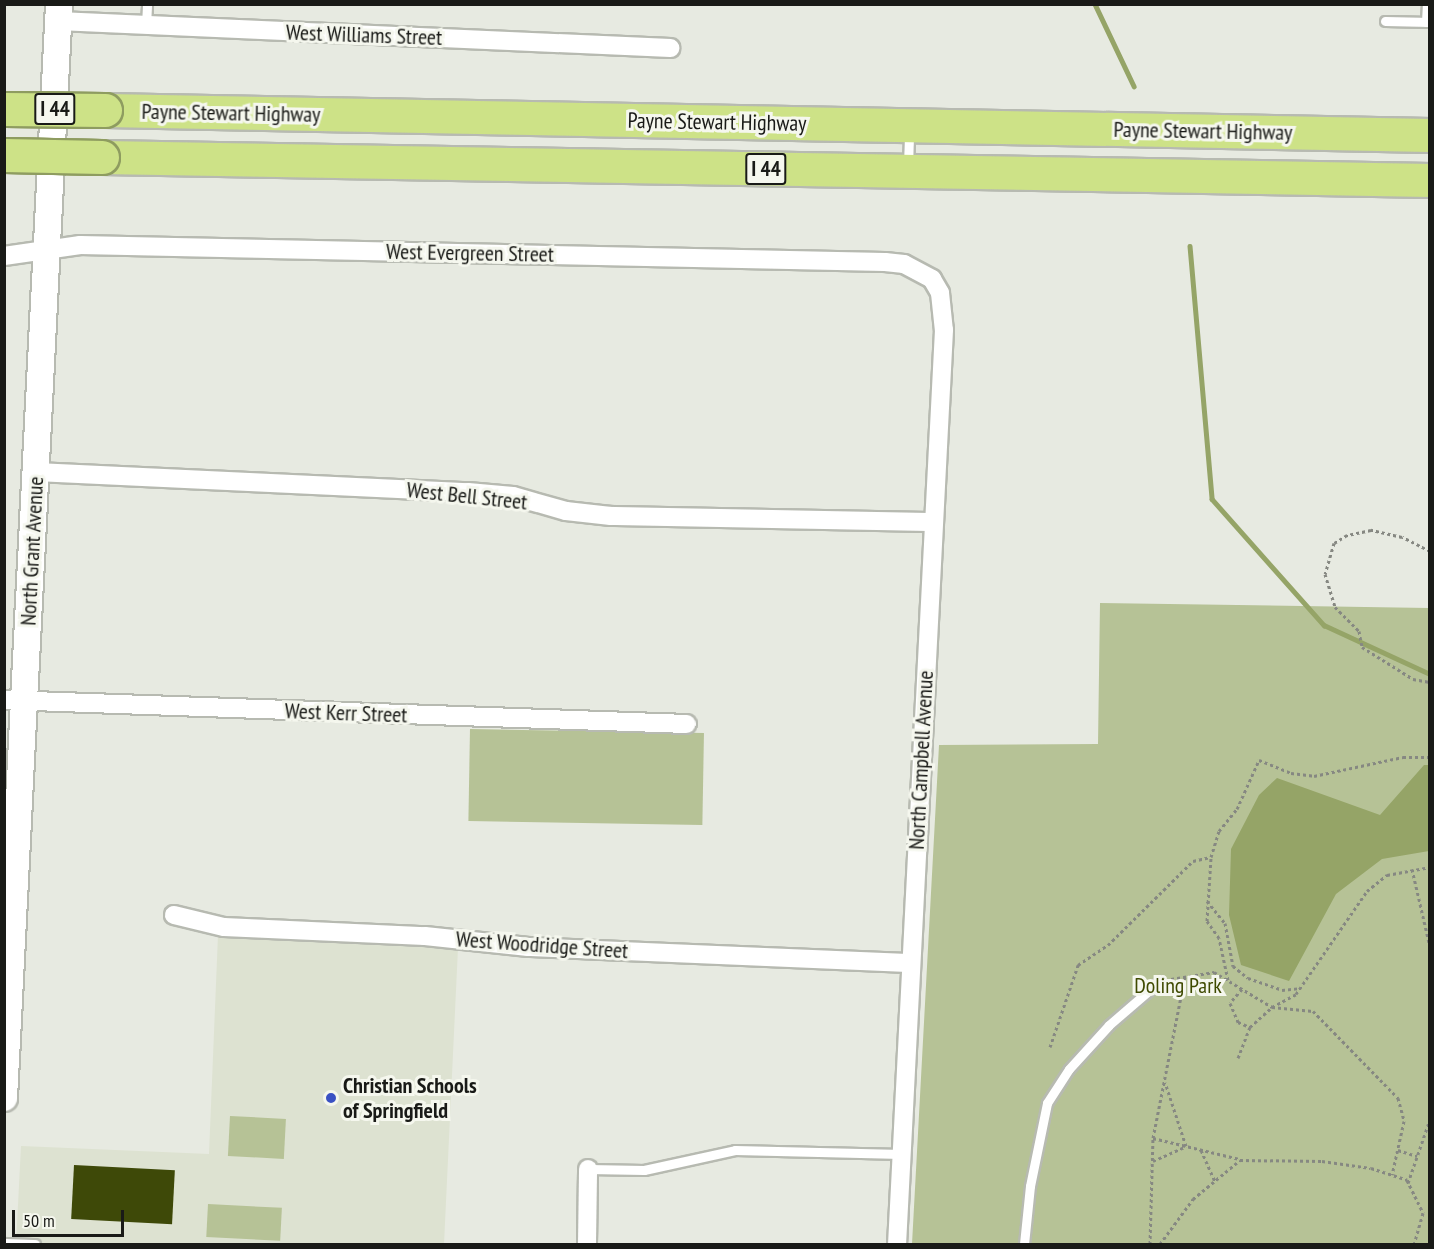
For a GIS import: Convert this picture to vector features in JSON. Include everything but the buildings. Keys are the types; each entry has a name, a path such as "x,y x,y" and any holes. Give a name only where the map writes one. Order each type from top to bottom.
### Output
{"highway":[{"name":"Payne Stewart Highway","path":"5,109 1430,135"},
{"name":"Payne Stewart Highway","path":"4,155 1430,180"}],"main road":[{"name":"North Grant Avenue","path":"4,1098 14,701 36,472 58,13"}],"street":[{"name":"West Williams Street","path":"58,13 146,25 670,48"},
{"name":"West Evergreen Street","path":"4,256 80,245 885,262 904,264 932,279"},
{"name":"North Campbell Avenue","path":"897,1245 944,330 940,293 932,279"},
{"name":"West Bell Street","path":"36,472 468,492 513,496 566,511 611,516 933,522"},
{"name":"West Kerr Street","path":"14,701 687,724"},
{"name":"West Woodridge Street","path":"174,915 224,927 425,936 528,947 912,963"},
{"path":"586,1245 588,1169"}],"lane":[{"path":"146,25 147,4"},
{"path":"1385,21 1428,22 1427,4"},
{"path":"908,171 909,125"},
{"path":"1024,1245 1030,1186 1047,1103 1069,1069 1108,1025 1160,981"},
{"path":"588,1169 644,1170 735,1149 902,1154"},
{"path":"4,1243 35,1245"}],"path":[{"path":"1430,551 1402,537 1371,530 1347,535 1334,543 1326,574 1335,607 1359,632 1362,646 1413,679 1430,682"},
{"path":"1228,980 1220,938 1207,921 1205,900 1211,857 1219,831 1237,809 1259,760 1291,773 1314,776 1403,757 1430,757"},
{"path":"1050,1047 1078,965 1108,945 1193,861 1211,857"},
{"path":"1238,1058 1250,1027 1272,1007 1300,988 1367,891 1387,874 1430,867"},
{"path":"1412,869 1430,947"},
{"path":"1205,900 1225,923 1233,966 1248,978 1282,990 1300,988"},
{"path":"1160,981 1214,972 1272,1007 1313,1011 1398,1098 1404,1121 1392,1175"},
{"path":"1150,1245 1153,1138 1185,977"},
{"path":"1242,989 1230,1003 1238,1022 1250,1027"},
{"path":"1164,1082 1186,1146"},
{"path":"1408,1183 1430,1119"},
{"path":"1153,1138 1240,1160 1322,1161 1371,1168 1392,1175 1408,1183 1423,1213 1414,1245"},
{"path":"1153,1161 1186,1146"},
{"path":"1201,1150 1215,1181"},
{"path":"1398,1150 1417,1156"},
{"path":"1160,1245 1193,1199 1240,1160"}],"shaded area":[{"path":"1424,765 1429,765 1429,851 1382,859 1336,894 1289,981 1241,965 1229,915 1231,849 1259,795 1277,778 1380,815"},
{"name":"Christian Schools of Springfield","path":"218,935 458,948 444,1244 16,1244 21,1146 209,1154"}],"green space":[{"name":"Doling Park","path":"1100,603 1429,608 1429,1244 912,1244 939,745 1098,744"},
{"path":"470,729 704,733 702,825 468,821"},
{"path":"230,1116 286,1119 284,1159 228,1156"},
{"path":"208,1204 282,1208 280,1241 206,1237"}],"waterway":[{"path":"1095,4 1134,86"},
{"path":"1190,246 1212,499 1324,625 1430,674"}],"place":[{"name":"Christian Schools of Springfield","path":"331,1098"}]}
